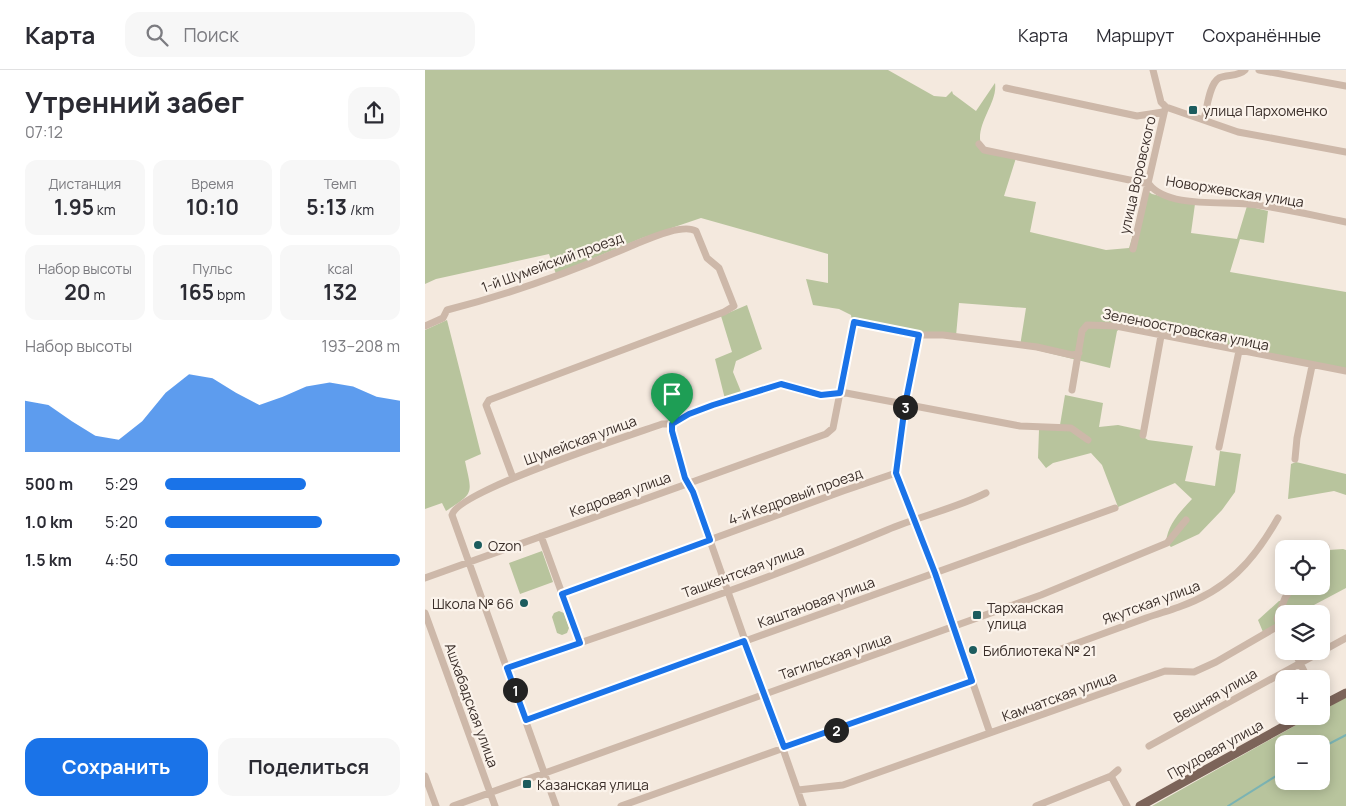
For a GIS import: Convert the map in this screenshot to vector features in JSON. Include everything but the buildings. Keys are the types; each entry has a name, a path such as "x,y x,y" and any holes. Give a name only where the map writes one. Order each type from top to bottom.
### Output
{"main road":[{"path":"1330,701 1346,693"},
{"name":"Прудовая улица","path":"1140,806 1287,725"}],"street":[{"path":"1153,70 1164,109"},
{"path":"1204,119 1214,84 1219,78 1241,74 1245,70"},
{"path":"1259,70 1346,86"},
{"path":"1007,88 1137,116 1164,109 1204,119 1238,132 1346,152"},
{"name":"улица Воровского","path":"1133,249 1149,184 1164,109"},
{"name":"Новоржевская улица","path":"979,144 984,150 1149,184 1153,190 1171,197 1225,204 1247,204 1346,222"},
{"name":"1-й Шумейский проезд","path":"425,326 443,318 447,310 528,286 643,241 683,228 691,228 696,231 707,258 719,268 734,306"},
{"name":"Шумейская улица","path":"513,478 486,405 489,400 696,324 734,306"},
{"name":"Кедровая улица","path":"425,578 826,434 833,428 854,322 919,335"},
{"name":"Зеленоостровская улица","path":"1072,390 1082,331 1087,325 1115,326 1311,366 1346,371"},
{"path":"990,733 935,573 896,473 905,405 919,335 943,335 1037,347 1072,355 1079,353"},
{"path":"1143,435 1161,336"},
{"path":"1219,447 1239,351"},
{"path":"1295,459 1297,438 1311,366"},
{"name":"Шумейская улица","path":"469,562 452,515 453,510 470,498 513,478 662,424 672,424 689,414 713,405 781,384 821,395 840,393 1020,426 1071,428 1088,440"},
{"path":"672,424 672,431 688,484 710,540 763,694 784,747 803,806"},
{"name":"4-й Кедровый проезд","path":"562,594 896,473"},
{"name":"Ташкентская улица","path":"507,668 728,591 915,520 963,504 986,493"},
{"name":"Каштановая улица","path":"526,720 1115,508"},
{"name":"Якутская улица","path":"1061,649 1179,607 1211,593 1231,579 1250,561 1262,546 1277,518"},
{"name":"Тагильская улица","path":"453,806 763,694 953,628 1118,565 1167,543 1186,520"},
{"path":"541,536 580,643"},
{"path":"469,562 556,806"},
{"name":"Ашхабадская улица","path":"425,613 495,806"},
{"name":"Камчатская улица","path":"798,790 843,785 1165,671 1194,672 1217,662 1275,627"},
{"name":"Вешняя улица","path":"1149,746 1300,661 1346,638"},
{"path":"1300,661 1304,670"},
{"path":"621,806 972,681"},
{"path":"1036,806 1111,776 1118,770"},
{"path":"425,776 436,806"},
{"path":"1111,776 1127,806"}],"green space":[{"path":"425,70 888,70 934,96 946,97 952,91 953,94 976,111 995,83 993,98 981,129 981,146 1016,158 1004,196 1036,202 1030,232 1106,250 1129,248 1146,190 1152,194 1195,204 1191,233 1237,239 1247,206 1268,211 1264,243 1240,239 1230,272 1346,292 1346,369 1124,326 1117,331 1110,368 1020,346 1026,308 959,303 956,336 922,336 852,321 851,315 839,309 813,305 806,279 828,283 828,254 701,218 642,238 556,274 549,254 436,279 425,284"},
{"path":"747,305 762,349 736,361 733,372 742,394 725,399 715,359 732,352 721,316"},
{"path":"447,320 481,454 465,461 470,486 467,496 446,511 442,503 425,509 425,330"},
{"path":"1065,395 1103,403 1099,427 1118,425 1141,430 1142,436 1148,440 1193,446 1185,481 1215,486 1220,451 1241,454 1235,492 1222,510 1199,534 1171,547 1166,542 1169,530 1175,519 1192,499 1175,483 1118,507 1102,465 1091,453 1053,463 1046,468 1038,458 1039,430 1060,425"},
{"path":"1296,462 1346,474 1346,495 1334,491 1288,499 1291,464"},
{"path":"1330,550 1346,550 1346,588 1314,605 1275,605 1275,625 1263,632 1258,620 1279,601 1286,600 1290,595 1330,595"},
{"path":"542,551 553,582 520,594 509,563"},
{"path":"559,611 564,613 569,628 567,633 562,635 557,633 552,617 554,613"},
{"path":"1346,697 1346,806 1152,806 1275,737 1275,790 1330,790 1330,735 1278,735 1296,725 1330,725 1330,706"}],"waterway":[{"path":"1330,743 1346,735"},
{"path":"1228,806 1275,777"}],"place":[{"name":"улица Пархоменко","path":"1193,110"},
{"name":"Ozon","path":"478,545"},
{"name":"Школа № 66","path":"524,603"},
{"name":"Тарханская улица","path":"977,615"},
{"name":"Библиотека № 21","path":"973,650"},
{"name":"Казанская улица","path":"527,784"}],"route":[{"path":"854,322 919,335 905,405 896,473 935,573 972,681 877,716 784,747 744,641 526,720 507,668 580,643 562,594 710,540 693,492 685,478 672,431 672,424 689,414 713,405 785,383 821,395 840,393 854,322"}]}
